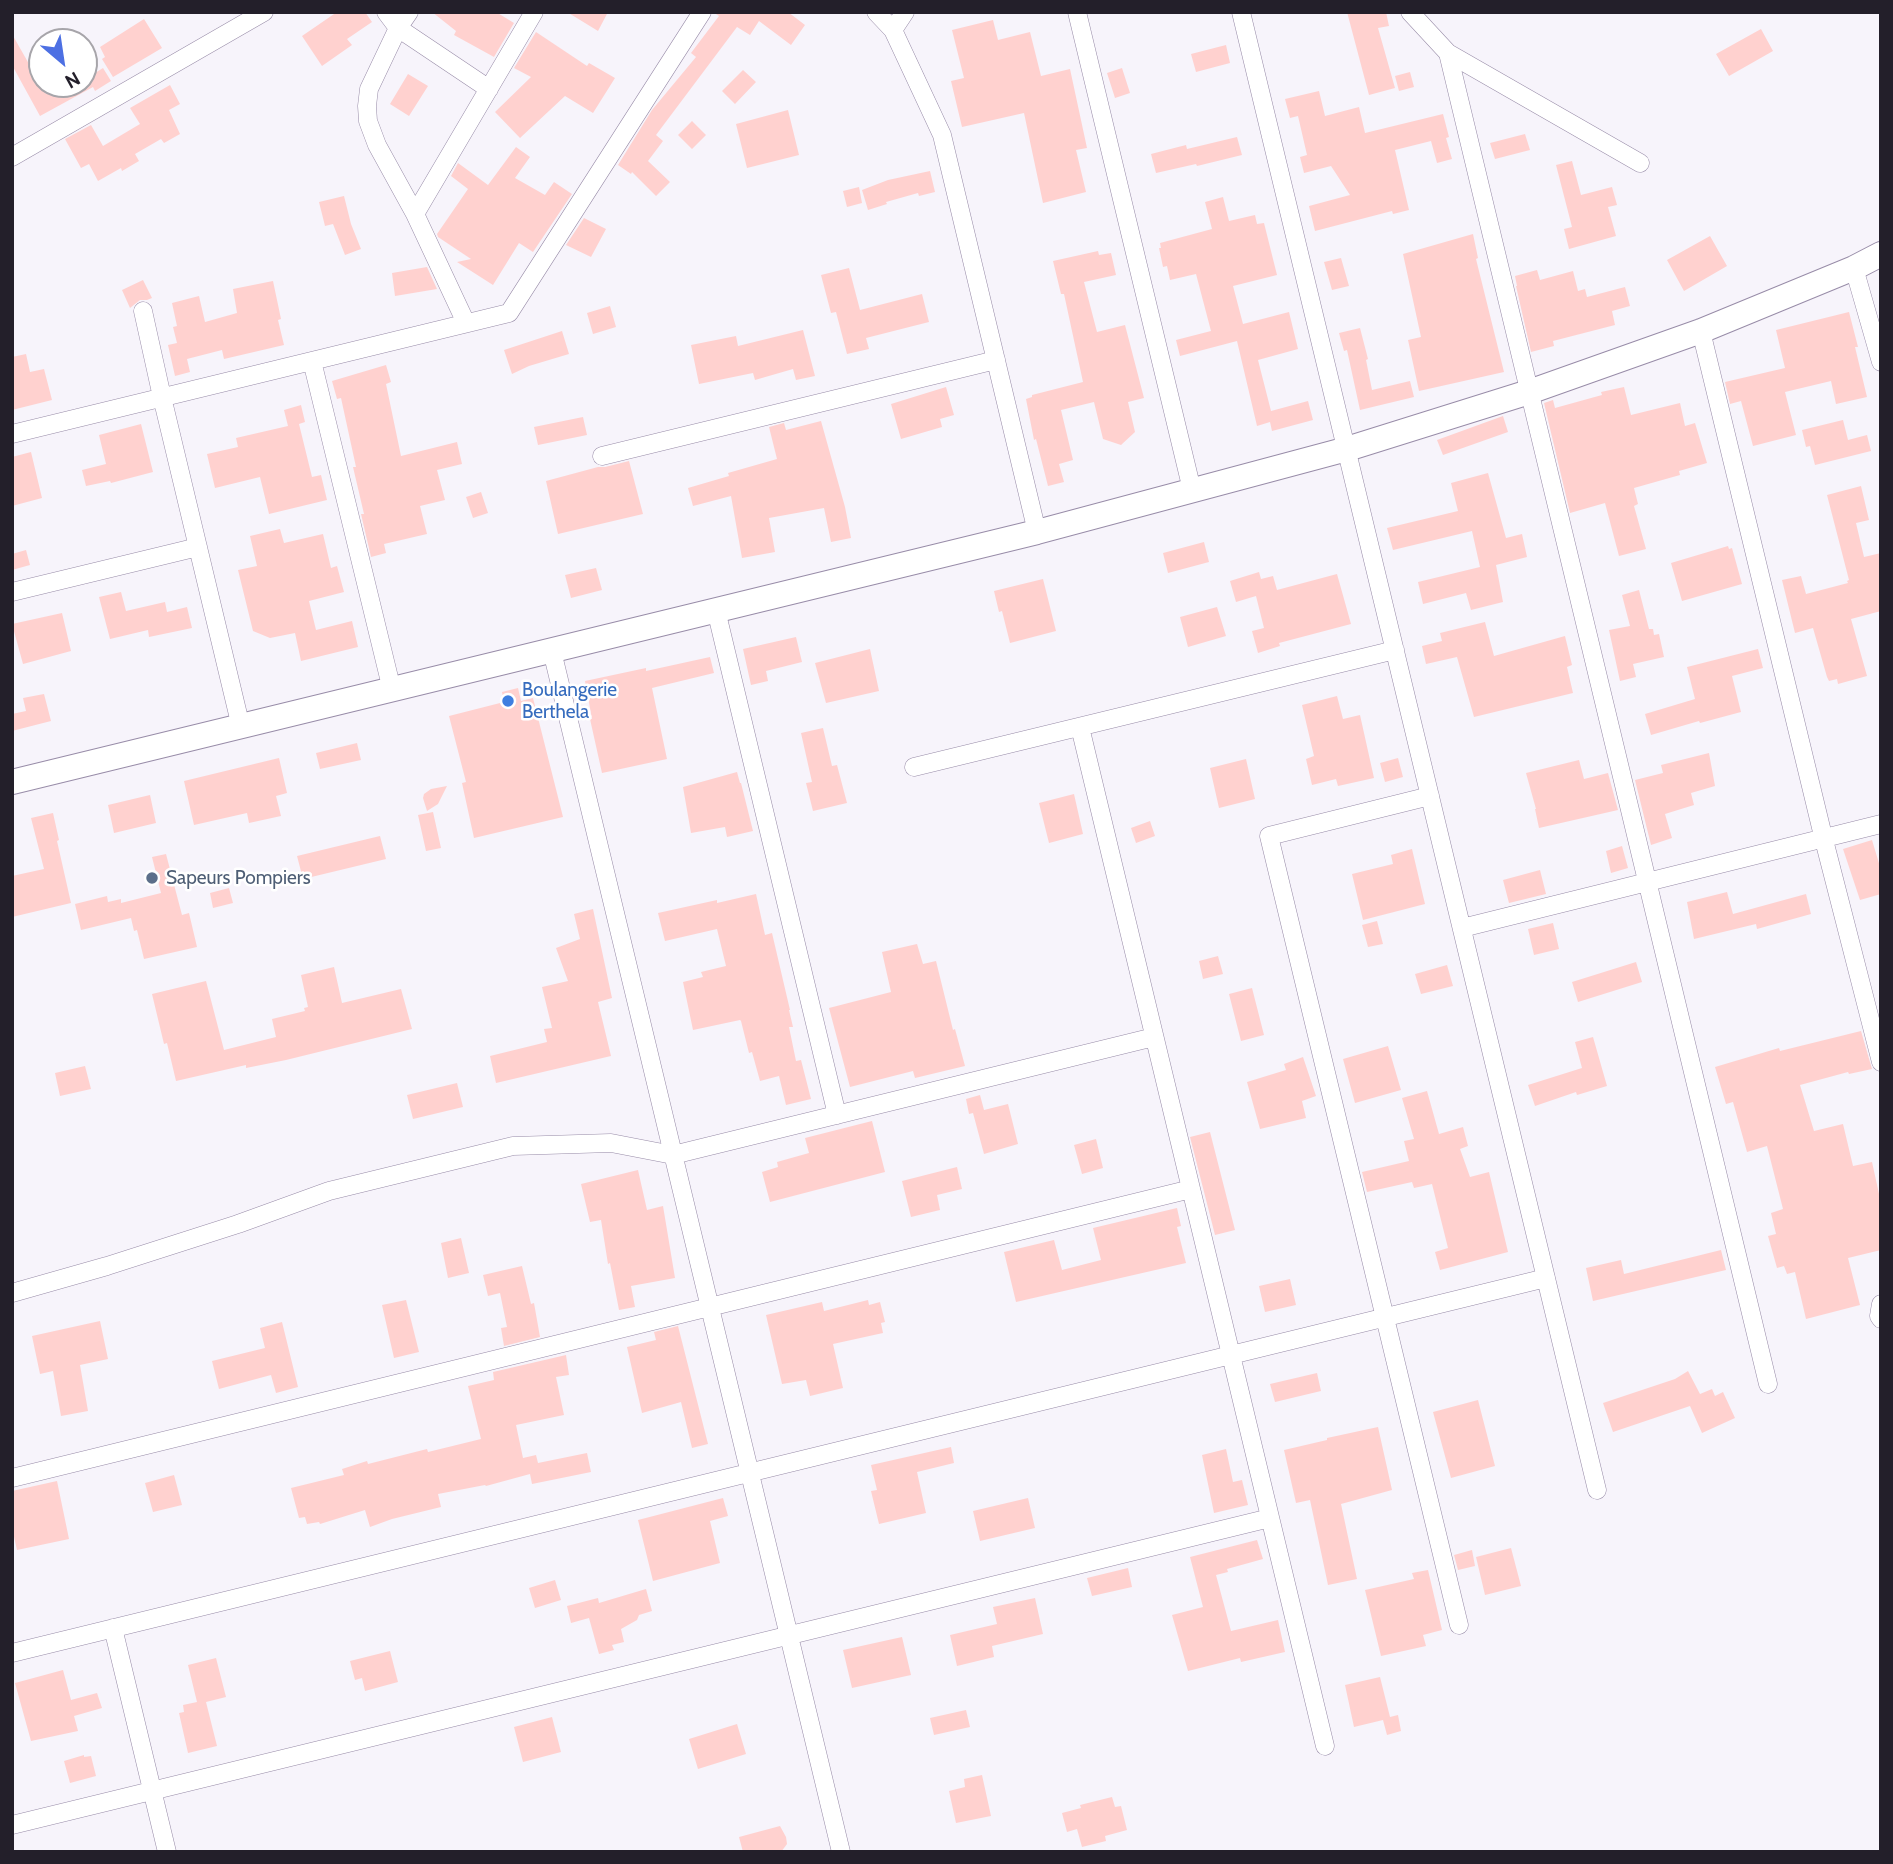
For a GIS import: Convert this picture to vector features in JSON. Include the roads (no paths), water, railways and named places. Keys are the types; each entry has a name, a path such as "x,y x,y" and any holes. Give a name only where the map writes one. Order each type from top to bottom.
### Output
{"main road":[{"path":"12,782 1037,532 1346,449 1529,392 1701,331 1854,268 1881,254"}],"street":[{"path":"12,157 264,12"},
{"path":"386,12 398,28 489,89"},
{"path":"408,12 369,89 368,121 377,145 415,214 466,323"},
{"path":"415,214 534,12"},
{"path":"12,434 509,313 702,12"},
{"path":"876,12 893,30 942,135 1037,532"},
{"path":"893,30 905,12"},
{"path":"1077,12 1192,491"},
{"path":"1241,12 1597,1490"},
{"path":"1409,12 1448,53 1640,163"},
{"path":"1448,53 1768,1384"},
{"path":"1854,268 1881,362"},
{"path":"143,312 241,727"},
{"path":"1701,331 1824,840 1881,1062"},
{"path":"602,456 996,360"},
{"path":"312,361 392,690"},
{"path":"12,592 198,547"},
{"path":"716,610 837,1115"},
{"path":"552,650 841,1852"},
{"path":"914,768 1395,650"},
{"path":"1080,727 1325,1746"},
{"path":"1430,796 1269,836 1459,1625"},
{"path":"1462,928 1881,824"},
{"path":"12,1293 238,1224 329,1191 513,1146 611,1143 673,1155 1154,1037"},
{"path":"12,1478 1191,1189"},
{"path":"12,1653 1546,1278"},
{"path":"1881,1304 1881,1319"},
{"path":"12,1825 1270,1518"},
{"path":"113,1628 167,1852"}],"place":[{"name":"Boulangerie Berthela","path":"508,701"},
{"name":"Sapeurs Pompiers","path":"152,878"}]}
